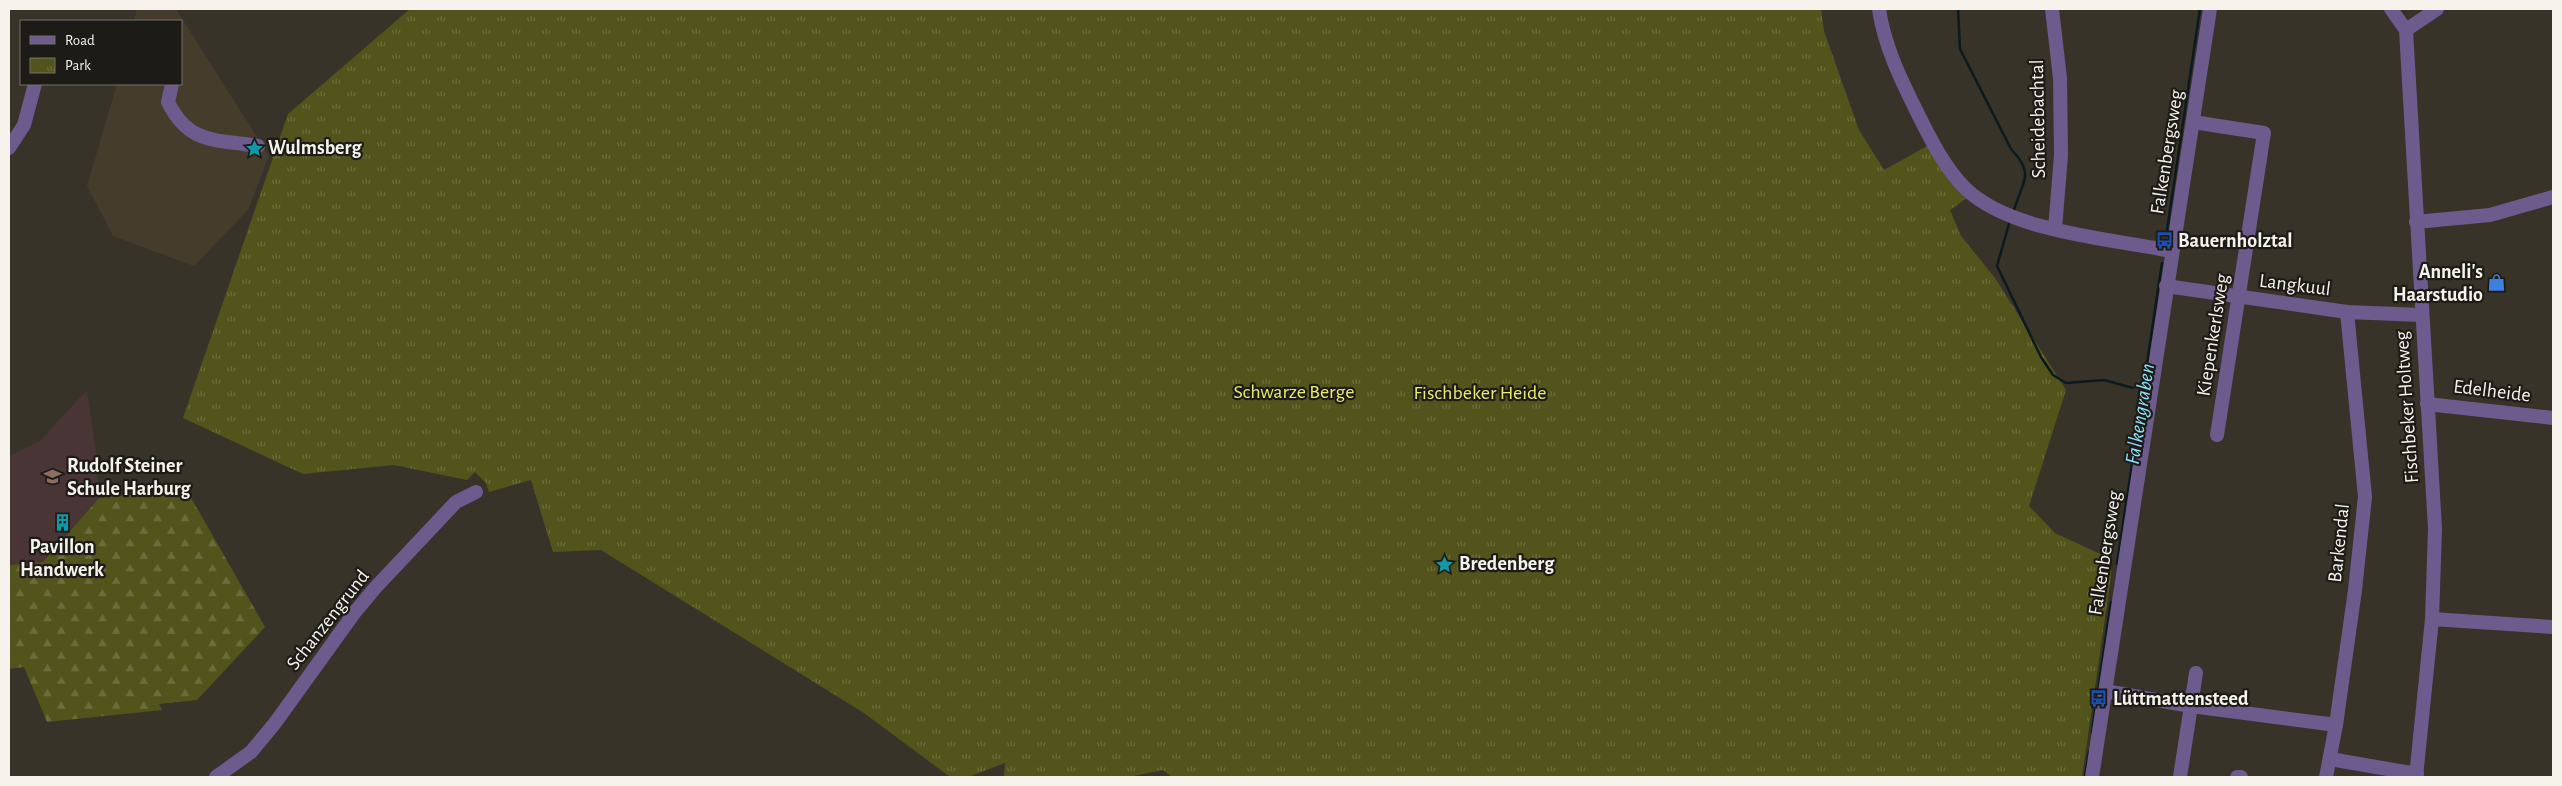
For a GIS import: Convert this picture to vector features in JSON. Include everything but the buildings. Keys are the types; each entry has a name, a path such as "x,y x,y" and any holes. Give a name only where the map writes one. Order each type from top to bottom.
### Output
{"street":[{"path":"1879,9 1887,41 1902,82 1927,133 1958,180 1972,194 1994,208 2014,217 2055,229 2171,250"},
{"name":"Scheidebachtal","path":"2052,9 2060,78 2061,155 2055,229"},
{"name":"Falkenbergsweg","path":"2092,777 2171,250 2210,9"},
{"path":"2391,9 2406,30 2437,9"},
{"name":"Fischbeker Holtweg","path":"2406,30 2421,315 2435,529 2432,619 2416,776"},
{"path":"9,148 24,125 35,85"},
{"path":"172,85 168,102 184,127 198,136 258,146"},
{"name":"Kiepenkerlsweg","path":"2193,122 2264,133 2217,436"},
{"path":"2416,222 2490,215 2553,197"},
{"name":"Langkuul","path":"2166,286 2347,312 2421,315"},
{"name":"Barkendal","path":"2326,777 2336,725 2355,590 2365,498 2347,312"},
{"name":"Edelheide","path":"2427,404 2553,418"},
{"name":"Schanzengrund","path":"216,777 251,752 375,588 456,502 476,492"},
{"path":"2432,619 2553,627"},
{"path":"2180,777 2196,673"},
{"path":"2105,691 2191,706 2336,725"},
{"path":"2330,759 2416,776"}],"shaded area":[{"path":"137,9 176,9 269,156 248,210 194,266 113,236 87,186 117,85 182,85 182,20 134,20"},
{"name":"Rudolf Steiner Schule Harburg","path":"87,390 96,452 99,498 43,562 9,565 9,456 39,442"}],"green space":[{"name":"Fischbeker Heide","path":"410,9 1821,9 1824,31 1859,130 1884,170 1929,145 1967,198 1950,210 1961,236 1995,278 2066,390 2029,506 2055,533 2111,559 2111,576 2082,777 1172,777 1163,770 1129,777 1004,777 1005,763 968,777 950,777 864,713 601,550 553,552 531,480 489,492 486,483 475,472 467,480 394,465 303,474 183,418 288,114"},
{"path":"186,489 265,627 197,700 159,704 162,710 47,722 24,667 9,669 9,565 43,562 99,498"}],"waterway":[{"path":"1958,9 1960,49 2011,149 2023,165 2025,171 2025,178 2014,210"},
{"name":"Falkengraben","path":"2167,230 2200,9"},
{"path":"2009,224 1997,266 2041,357 2053,375 2066,383 2104,380 2133,388"},
{"name":"Falkengraben","path":"2117,564 2162,263"},
{"name":"Falkengraben","path":"2092,732 2111,602"},
{"name":"Falkengraben","path":"2085,777 2089,752"}],"place":[{"name":"Wulmsberg","path":"254,148"},
{"name":"Bauernholztal","path":"2164,241"},
{"name":"Anneli's Haarstudio","path":"2497,283"},
{"name":"Rudolf Steiner Schule Harburg","path":"53,477"},
{"name":"Pavillon Handwerk","path":"62,523"},
{"name":"Bredenberg","path":"1445,564"},
{"name":"Lüttmattensteed","path":"2099,699"}],"park label":[{"name":"Schwarze Berge","path":"1294,392"}]}
